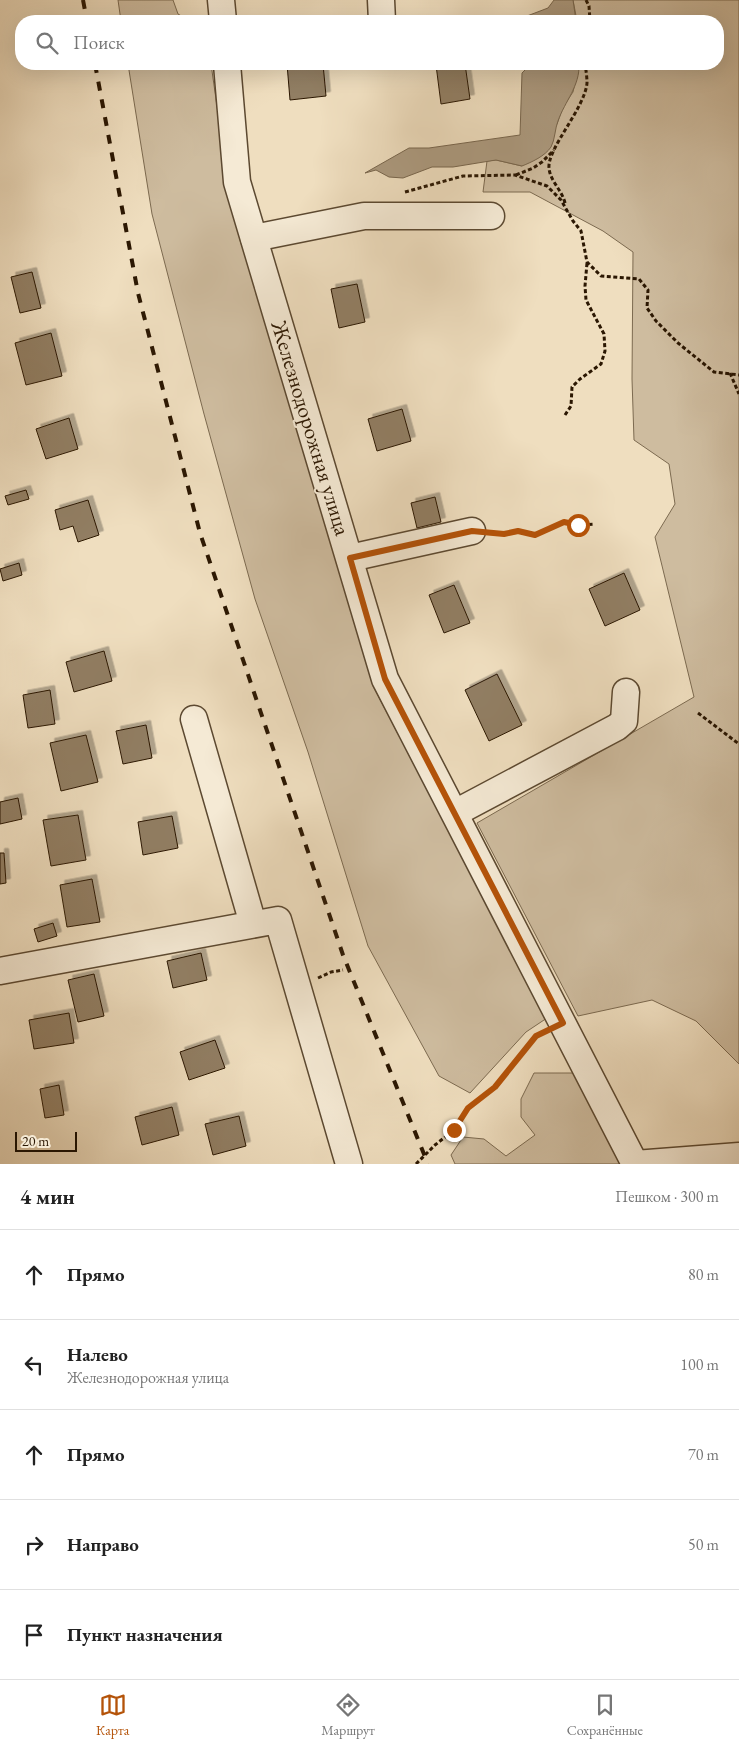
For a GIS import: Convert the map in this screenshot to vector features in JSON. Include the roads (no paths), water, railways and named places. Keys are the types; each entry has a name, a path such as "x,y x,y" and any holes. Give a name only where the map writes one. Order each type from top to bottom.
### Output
{"street":[{"path":"221,0 222,15"},
{"path":"381,0 382,15"},
{"name":"Железнодорожная улица","path":"228,70 237,182 385,679 635,1164"},
{"path":"254,238 364,216 491,216"},
{"path":"350,558 472,531"},
{"path":"460,823 617,727 624,721 626,692"},
{"path":"194,718 253,924"},
{"path":"0,971 278,920 349,1164"},
{"path":"635,1164 739,1156"}],"railway":[{"path":"83,0 86,15"},
{"path":"96,70 138,293 200,533 343,955 428,1164"}]}
